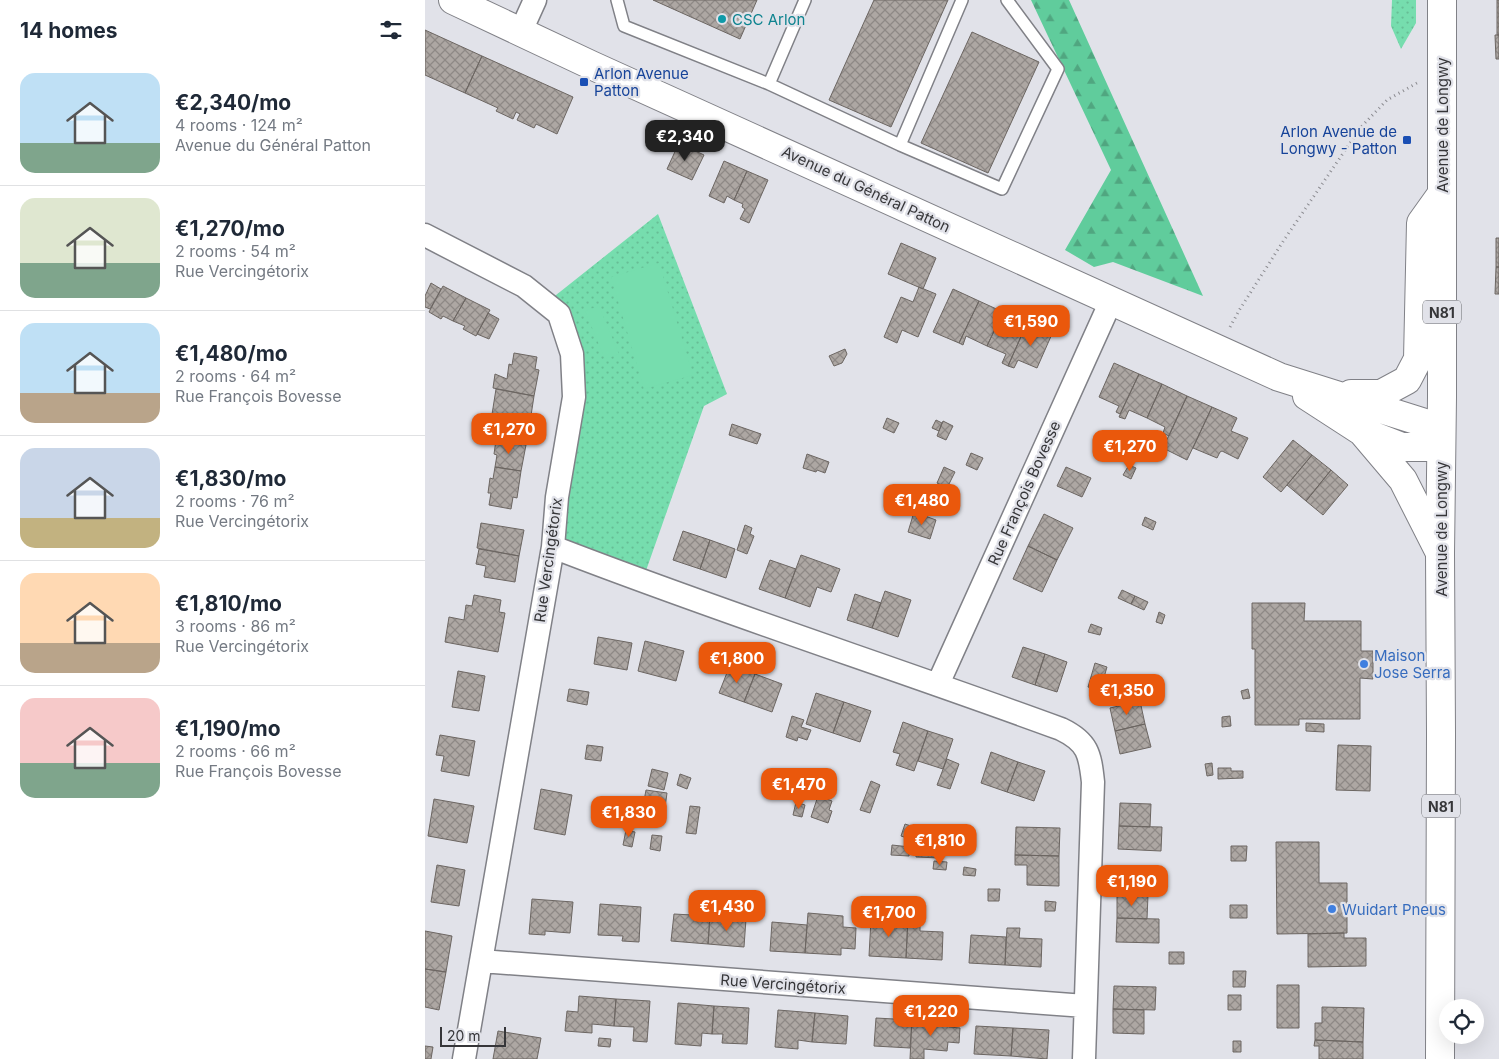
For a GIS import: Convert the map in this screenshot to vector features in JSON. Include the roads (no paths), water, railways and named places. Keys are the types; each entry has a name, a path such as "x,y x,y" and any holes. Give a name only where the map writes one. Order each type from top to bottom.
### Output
{"main road":[{"name":"Avenue du Général Patton","path":"453,0 591,65 1279,377"},
{"name":"Avenue de Longwy","path":"1440,1059 1442,0"},
{"name":"N81","path":"1279,377 1348,394 1381,394 1407,380 1418,359 1421,223 1441,195"},
{"path":"1279,377 1361,431 1402,447 1441,438"},
{"path":"1279,377 1441,438"},
{"path":"1361,431 1403,480 1440,553"}],"street":[{"path":"521,31 535,0"},
{"name":"Rue Vercingétorix","path":"425,235 524,286 559,314 572,354 574,397 557,497 553,547 464,1059"},
{"name":"Rue François Bovesse","path":"938,684 1111,301"},
{"path":"553,547 642,582 938,684 1075,735 1085,747 1091,762 1093,782 1084,1059"},
{"name":"Rue Vercingétorix","path":"481,961 1085,1006"}],"lane":[{"path":"617,0 624,26 769,84 1001,189 1058,69 1007,0"},
{"path":"769,84 805,0"},
{"path":"900,144 962,0"}],"place":[{"name":"CSC Arlon","path":"722,19"},
{"name":"Arlon Avenue Patton","path":"584,82"},
{"name":"Arlon Avenue de Longwy - Patton","path":"1407,140"},
{"name":"Maison Jose Serra","path":"1364,664"},
{"name":"Wuidart Pneus","path":"1332,909"}]}
